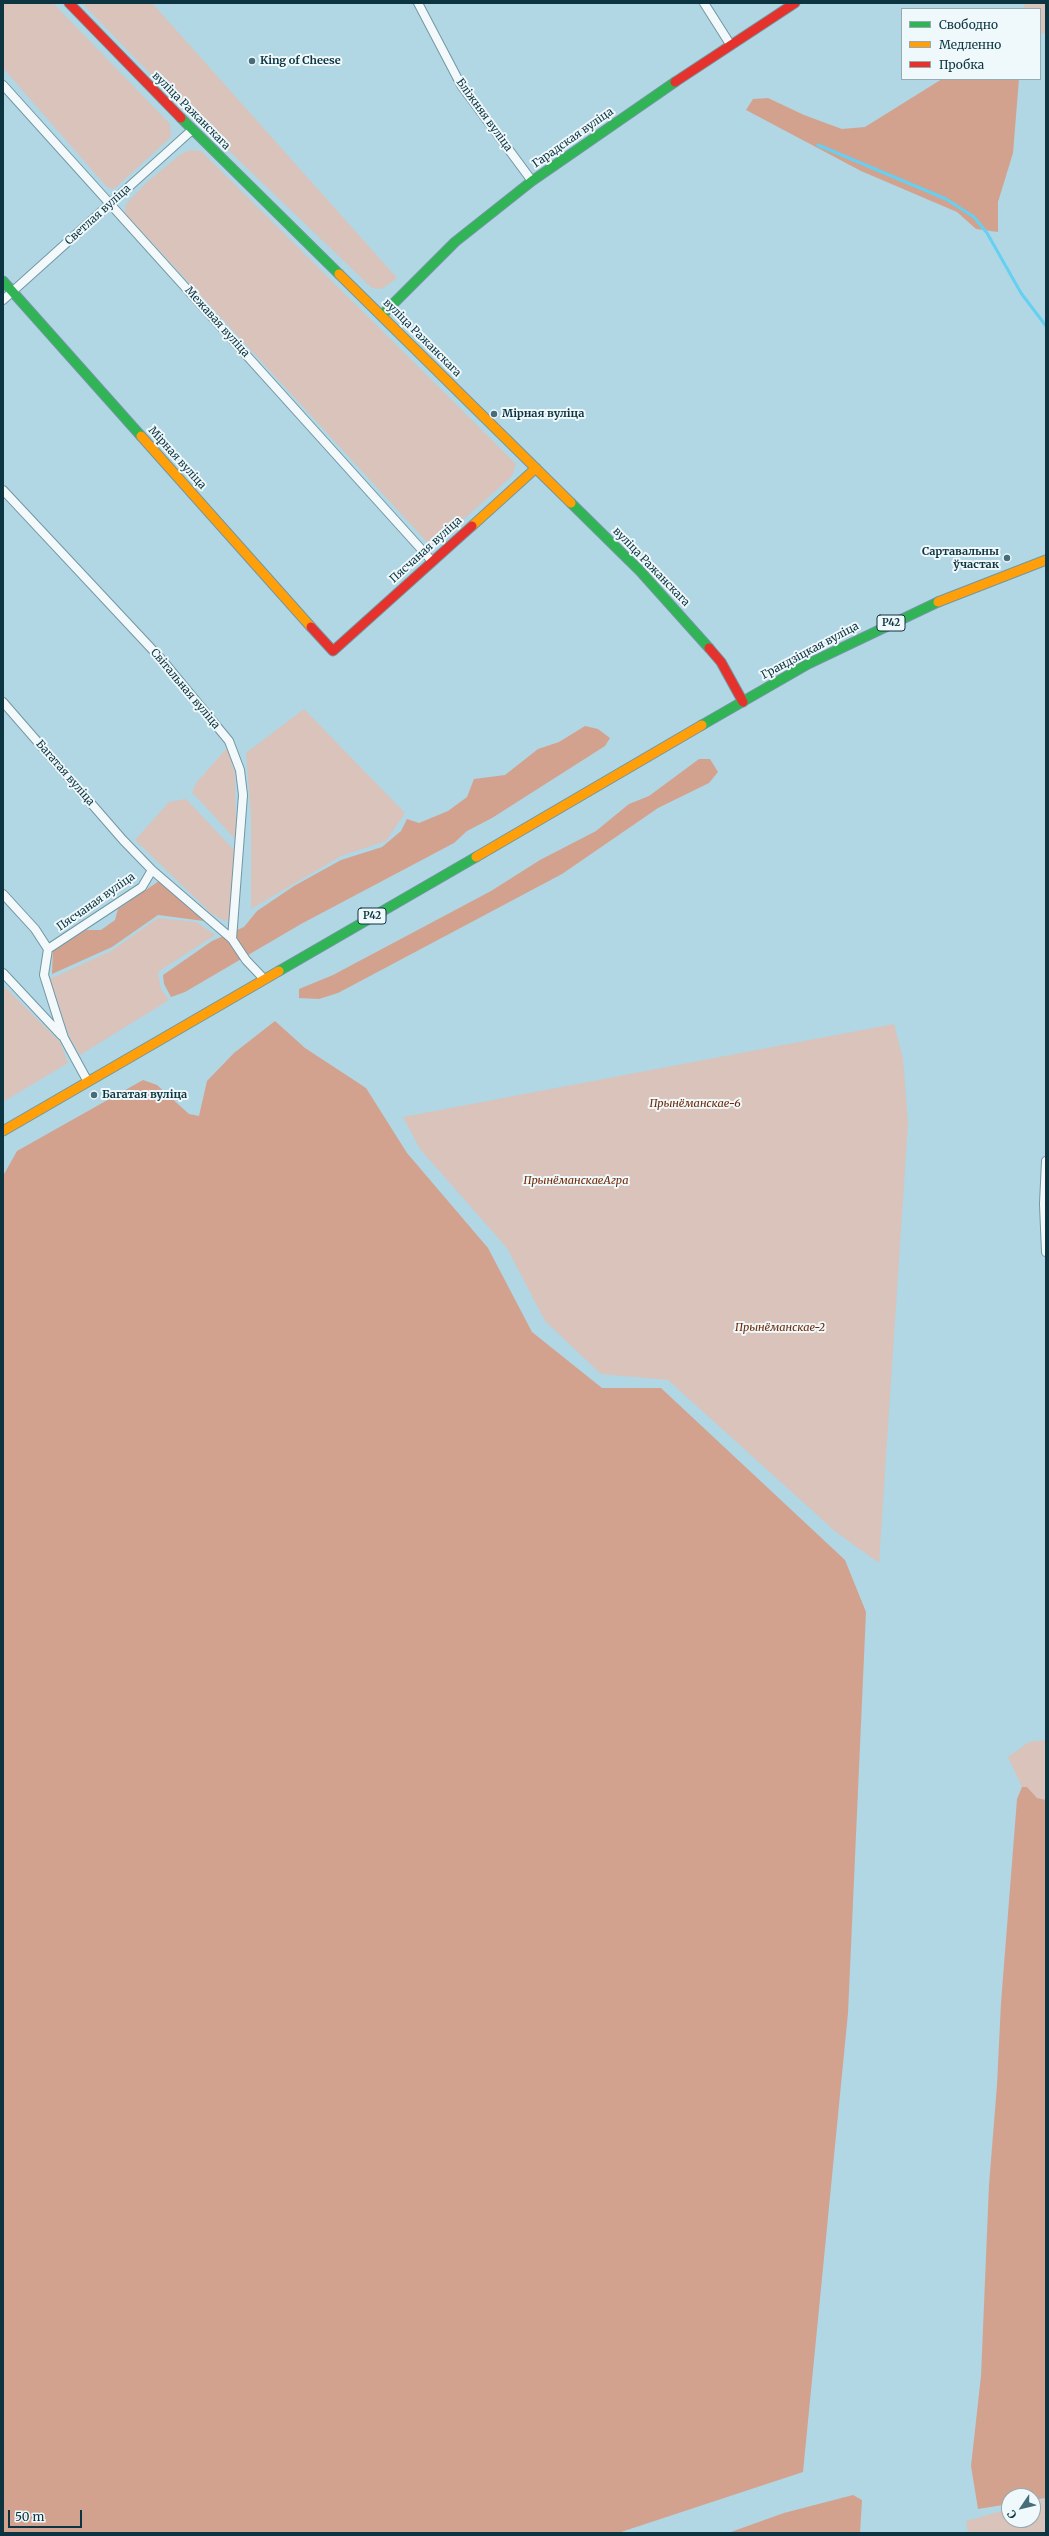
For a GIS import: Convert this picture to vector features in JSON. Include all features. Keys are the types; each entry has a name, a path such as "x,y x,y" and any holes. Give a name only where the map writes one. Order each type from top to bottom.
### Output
{"street":[{"name":"вуліца Ражанскага","path":"68,3 192,130 382,315 640,571 690,625 721,662 743,702"},
{"name":"Бліжняя вуліца","path":"418,3 460,85 532,181"},
{"path":"704,3 730,44"},
{"name":"Гарадская вуліца","path":"382,315 455,242 532,181 730,44 795,3"},
{"name":"Межавая вуліца","path":"3,85 431,560"},
{"name":"Светлая вуліца","path":"3,300 192,130"},
{"name":"Мірная вуліца","path":"3,281 333,651"},
{"name":"Пясчаная вуліца","path":"333,651 431,560 536,468"},
{"name":"Світальная вуліца","path":"3,490 162,661 229,741 240,770 244,795 232,939"},
{"name":"Грандзіцкая вуліца","path":"743,702 852,641 980,584 1046,560"},
{"name":"Багатая вуліца","path":"3,702 123,840 152,870 232,939 246,960 264,979"},
{"name":"Р42","path":"3,1130 743,702"},
{"name":"Пясчаная вуліца","path":"48,949 142,887 152,870"},
{"path":"3,894 36,929 48,949 44,975 64,1038 88,1082"},
{"path":"3,973 64,1038"},
{"path":"1046,1161 1044,1204 1046,1252"}],"green space":[{"path":"3,3 53,3 170,124 171,137 114,189 107,187 3,68"},
{"path":"82,3 152,3 397,278 382,289 372,288 172,96"},
{"path":"1025,3 1046,3 1046,33 1041,34 1041,8 1024,8"},
{"path":"190,150 201,151 516,464 512,476 436,544 427,542 125,213 126,204 146,183 181,154"},
{"path":"304,709 405,813 386,841 341,856 251,909 251,814 246,753"},
{"path":"227,748 235,774 236,840 192,792 196,783"},
{"path":"186,799 234,850 231,918 225,921 212,914 135,840 169,802"},
{"path":"158,918 196,922 215,935 158,972 161,989 169,1000 80,1055 69,1036 50,979 111,951"},
{"path":"3,985 60,1042 68,1063 3,1102"},
{"name":"Прынёманскае-2","path":"894,1024 903,1059 908,1123 879,1563 836,1532 668,1380 601,1374 545,1321 507,1248 420,1149 403,1117"},
{"path":"1046,1740 1046,1800 1037,1798 1027,1787 1022,1787 1008,1757 1029,1742"},
{"path":"1046,2499 1045,2533 968,2533 966,2521 1001,2511 1001,2528 1041,2528 1041,2501"}],"shaded area":[{"path":"940,80 1019,80 1013,153 998,202 998,232 976,229 957,212 861,171 746,110 753,99 768,98 804,115 842,129 865,127"},
{"path":"585,726 598,729 610,738 605,746 492,818 467,831 454,843 301,924 185,992 171,997 164,984 163,975 212,941 244,927 257,911 294,886 341,860 382,847 401,831 407,819 419,823 448,811 467,797 474,779 505,775 538,749 559,742"},
{"path":"699,759 710,759 718,772 709,783 658,808 562,874 338,993 319,999 299,998 299,989 333,975 491,891 540,860 596,831 629,804 649,796"},
{"path":"159,881 204,921 158,915 112,947 52,974 53,951 86,930 101,930 115,920 118,909"},
{"path":"275,1021 305,1048 366,1088 407,1153 488,1248 532,1332 602,1388 661,1388 845,1560 866,1612 848,2013 803,2472 618,2533 3,2533 3,1176 17,1151 143,1080 157,1085 189,1114 199,1116 207,1081 234,1053"},
{"path":"1022,1787 1027,1787 1037,1798 1046,1800 1046,2498 1041,2499 1041,2488 1001,2488 1001,2505 978,2509 971,2466 981,2376 989,2185 1017,1799"},
{"path":"853,2495 862,2500 860,2533 728,2533 784,2513"}],"waterway":[{"path":"818,145 946,199 974,217 987,233 1021,293 1046,326"}],"traffic: fast":[{"path":"382,315 455,242 532,181 675,82"},
{"path":"181,118 339,274"},
{"path":"3,281 141,436"},
{"path":"571,503 640,571 709,648"},
{"path":"702,725 808,664 938,602"},
{"path":"279,971 476,857"}],"traffic: slow":[{"path":"339,274 571,503"},
{"path":"141,436 311,627"},
{"path":"472,526 536,468"},
{"path":"938,602 1046,560"},
{"path":"476,857 702,725"},
{"path":"3,1131 279,971"}],"traffic: jam":[{"path":"69,3 181,118"},
{"path":"675,82 795,3"},
{"path":"311,627 333,651 472,526"},
{"path":"709,648 721,662 743,702"}],"place":[{"name":"King of Cheese","path":"252,61"},
{"name":"Мірная вуліца","path":"494,414"},
{"name":"Сартавальны ўчастак","path":"1007,558"},
{"name":"Багатая вуліца","path":"94,1095"}],"park label":[{"name":"Прынёманскае-6","path":"695,1104"},
{"name":"ПрынёманскаеАгра","path":"576,1181"}]}
